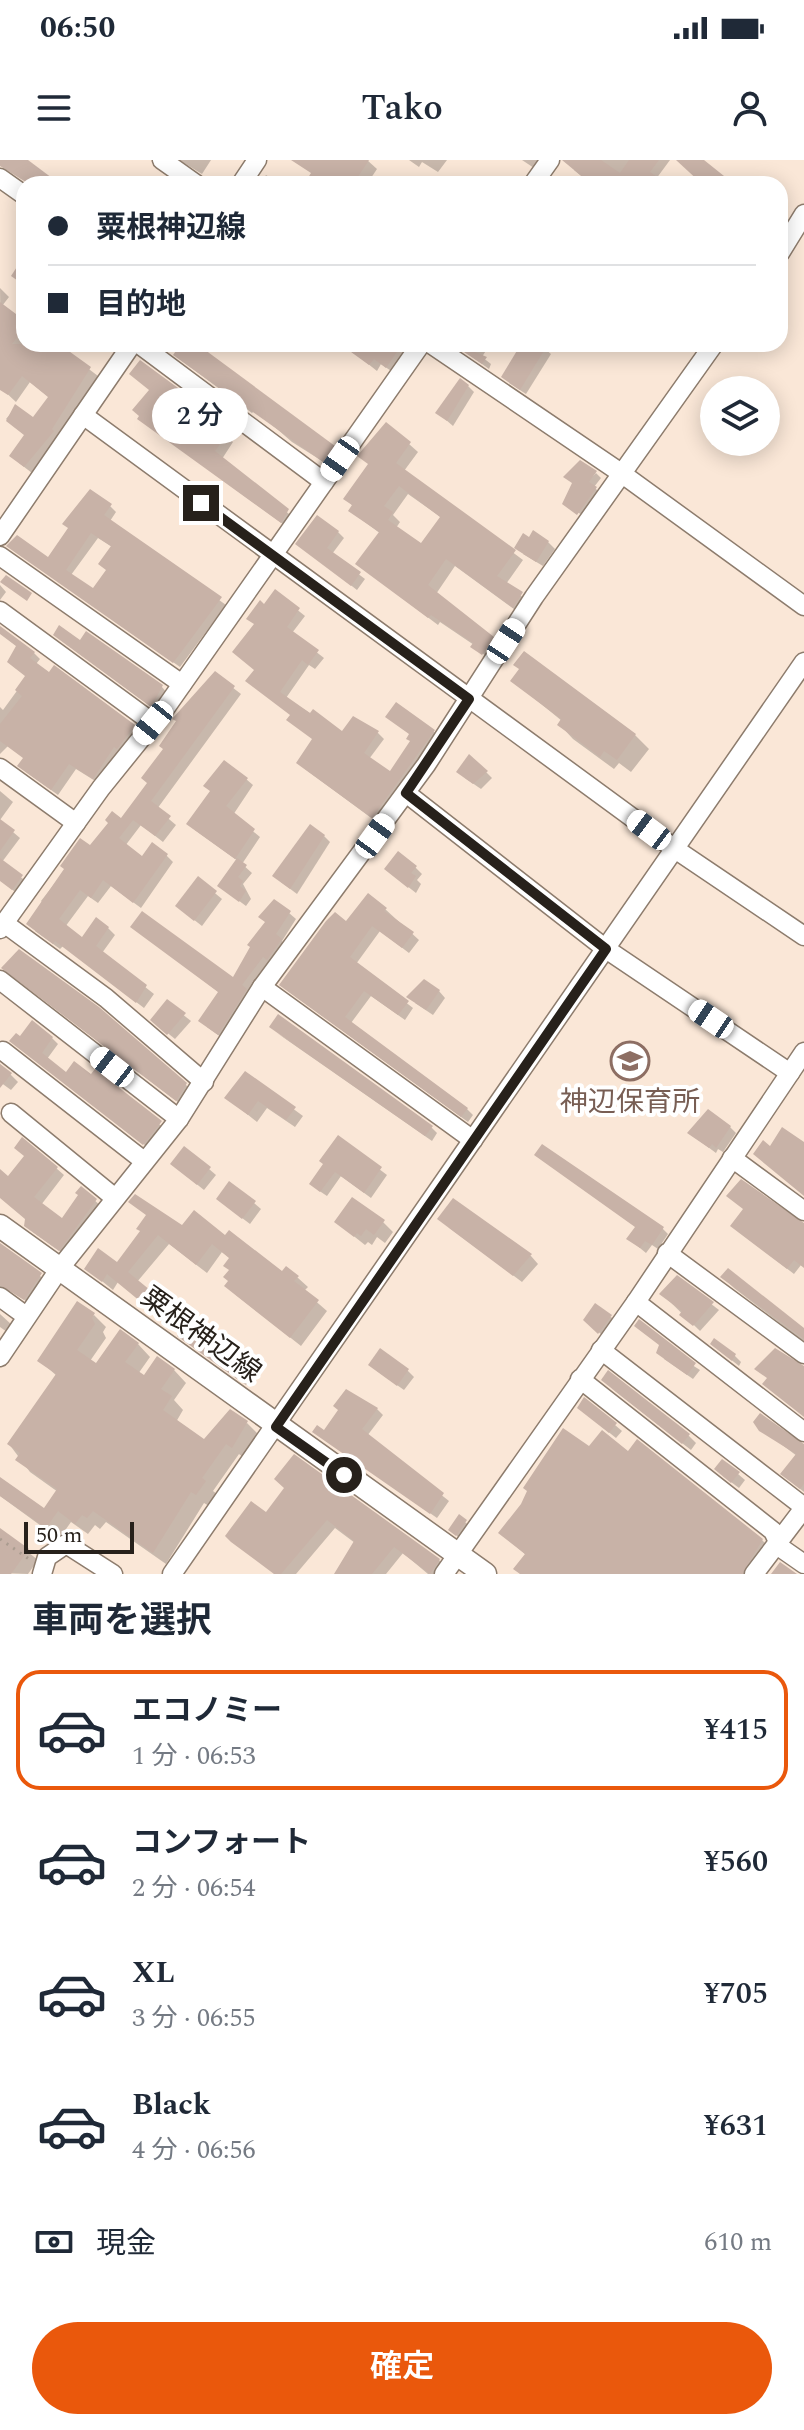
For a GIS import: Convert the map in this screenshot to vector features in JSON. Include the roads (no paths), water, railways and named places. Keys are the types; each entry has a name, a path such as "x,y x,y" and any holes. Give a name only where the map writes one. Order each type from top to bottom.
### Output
{"main road":[{"name":"粟根神辺線","path":"0,1226 276,1427 485,1574"}],"street":[{"path":"162,160 185,176"},
{"path":"788,240 804,214"},
{"path":"0,536 126,352"},
{"path":"150,352 324,482"},
{"path":"204,1082 106,998 2,926 182,684 415,352"},
{"path":"443,352 621,473 804,606"},
{"path":"0,1357 60,1268 179,1119 262,987 310,918 406,793 621,473 708,352"},
{"path":"83,415 675,849 804,936"},
{"path":"0,556 182,684"},
{"path":"0,611 153,723"},
{"path":"172,1574 804,662"},
{"path":"0,768 76,823"},
{"path":"406,793 606,949 790,1073"},
{"path":"0,980 179,1119"},
{"path":"262,987 473,1140"},
{"path":"3,1051 144,1161"},
{"path":"444,1574 636,1302 804,1052"},
{"path":"11,1113 115,1198"},
{"path":"732,1158 804,1211"},
{"path":"667,1253 804,1354"},
{"path":"0,1297 26,1316"},
{"path":"636,1302 804,1432"},
{"path":"601,1350 804,1508 754,1574"},
{"path":"580,1379 773,1531 781,1548 804,1564"},
{"path":"42,1571 47,1557 66,1544 113,1574"}],"place":[{"name":"神辺保育所","path":"630,1061"}]}
